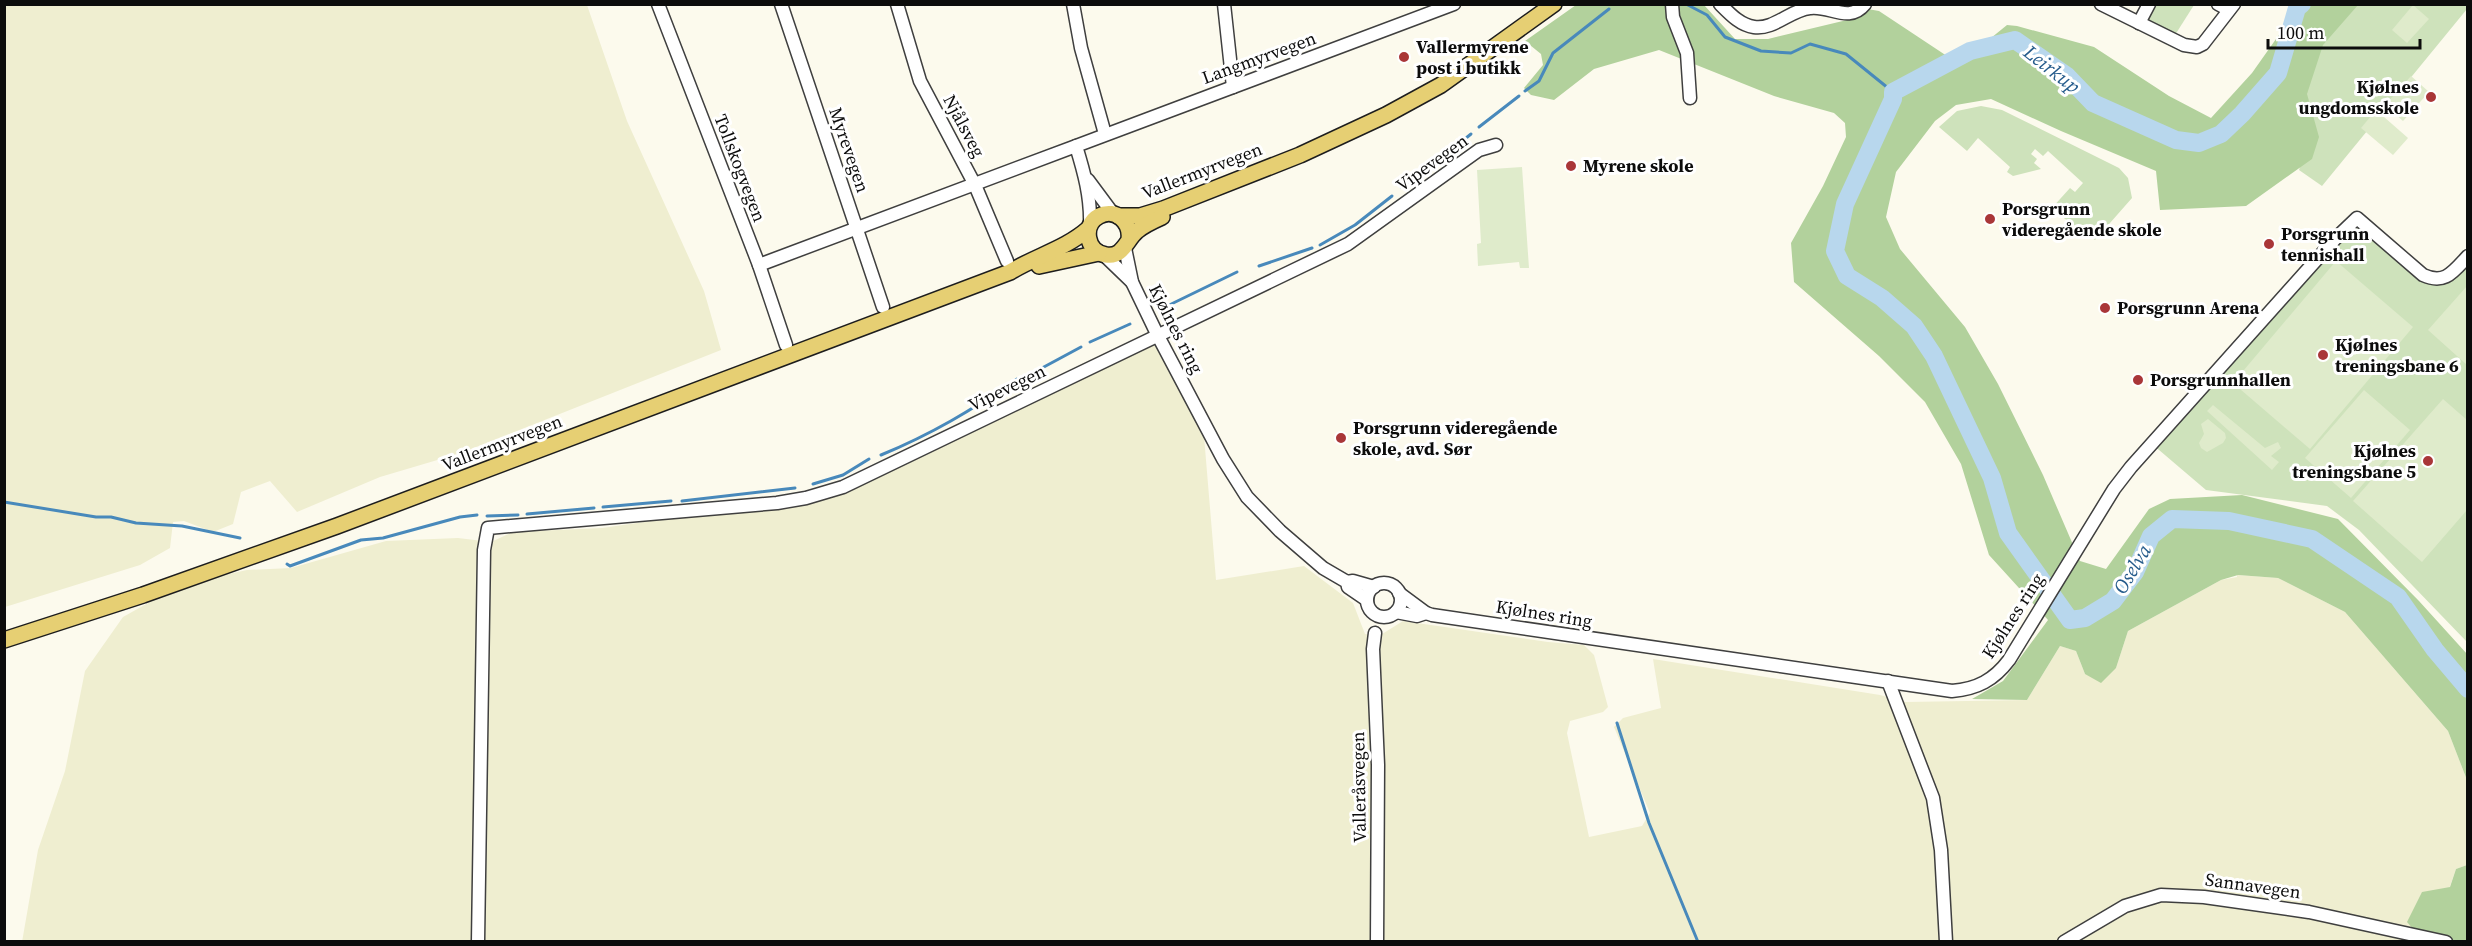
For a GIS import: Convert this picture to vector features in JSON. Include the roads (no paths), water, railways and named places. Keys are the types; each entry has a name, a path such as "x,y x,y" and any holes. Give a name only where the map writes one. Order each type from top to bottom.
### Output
{"main road":[{"name":"Vallermyrvegen","path":"1409,101 1436,78 1541,4"},
{"name":"Vallermyrvegen","path":"1116,215 1151,213 1300,155 1358,129 1441,85 1554,4"},
{"name":"Vallermyrvegen","path":"1127,244 1137,231 1154,220 1251,181 1300,155"},
{"path":"1101,215 1116,215 1127,226 1127,244 1117,254 1101,254 1090,243 1089,227 1101,215"},
{"name":"Vallermyrvegen","path":"4,640 143,596 347,522 1008,266 1025,263 1069,244 1089,227"},
{"name":"Vallermyrvegen","path":"1008,266 1101,254"}],"street":[{"name":"Tollskogvegen","path":"658,4 759,266 786,345"},
{"name":"Myrevegen","path":"781,4 882,307"},
{"name":"Njålsveg","path":"897,4 920,81 975,185 1008,266"},
{"path":"1073,4 1081,48 1105,134"},
{"path":"1224,4 1233,87"},
{"name":"Langmyrvegen","path":"759,266 1454,4"},
{"path":"1672,4 1673,17 1687,53 1690,98"},
{"path":"1720,4 1743,24 1761,28 1805,8 1818,7 1848,14 1857,12 1865,4"},
{"path":"2101,4 2184,45 2197,47 2203,44 2227,6"},
{"path":"2139,23 2149,4"},
{"name":"Vipevegen","path":"478,942 484,550 488,528 734,508 798,500 825,493 859,480 1348,244 1479,150 1496,145"},
{"path":"1076,146 1086,177 1090,203 1089,227"},
{"path":"1086,177 1116,215"},
{"name":"Kjølnes ring","path":"1396,612 1417,616 1426,613 1952,692 1980,686 1993,678 2004,666 2114,489 2356,218 2423,274 2434,280 2446,277 2455,271 2468,256"},
{"name":"Kjølnes ring","path":"1127,244 1132,282 1223,459 1247,497 1280,531 1323,568 1347,582 1348,586 1367,600"},
{"name":"Kjølnes ring","path":"1101,254 1132,282"},
{"name":"Kjølnes ring","path":"1347,582 1353,581 1374,588"},
{"path":"1384,584 1390,585 1400,593 1401,601 1396,612 1378,616 1368,608 1367,600 1374,588 1384,584"},
{"name":"Kjølnes ring","path":"1400,593 1426,613"},
{"name":"Valleråsvegen","path":"1375,633 1373,649 1378,765 1377,942"},
{"path":"1887,681 1933,798 1941,850 1946,942"},
{"name":"Sannavegen","path":"2064,942 2125,906 2161,895 2204,897 2309,912 2446,942"}],"waterway":[{"path":"1686,4 1707,15 1725,37 1761,51 1791,53 1810,44 1846,54 1893,92"},
{"name":"Oselva","path":"2302,4 2297,8 2278,73 2221,134 2199,143 2176,140 2093,103 2067,76 2015,40 1970,51 1893,92 1893,99 1845,204 1835,251 1847,276 1882,298 1914,326 1934,356 1992,478 2008,533 2070,620 2085,618 2113,601 2135,572 2151,536 2172,519 2229,521 2312,539 2398,597 2435,650 2468,689"},
{"path":"1525,91 1539,81 1553,53 1609,9"},
{"path":"1479,127 1519,96"},
{"path":"1401,187 1428,169 1471,134"},
{"path":"1320,245 1355,225 1392,196"},
{"path":"1259,266 1312,248"},
{"path":"1161,309 1237,272"},
{"path":"1090,342 1130,324"},
{"path":"1029,375 1081,347"},
{"path":"881,455 951,421 1017,379"},
{"path":"813,484 843,475 869,459"},
{"path":"682,501 795,488"},
{"path":"603,507 671,501"},
{"path":"4,502 96,517 111,517 136,523 182,526 240,538"},
{"path":"527,514 594,508"},
{"path":"287,564 290,566 361,540 383,538 460,517 477,515"},
{"path":"487,516 518,515"},
{"path":"1617,723 1649,823 1698,942"}],"place":[{"name":"Vallermyrene post i butikk","path":"1404,57"},
{"name":"Kjølnes ungdomsskole","path":"2431,97"},
{"name":"Myrene skole","path":"1571,166"},
{"name":"Porsgrunn videregående skole","path":"1990,219"},
{"name":"Porsgrunn tennishall","path":"2269,244"},
{"name":"Porsgrunn Arena","path":"2105,308"},
{"name":"Kjølnes treningsbane 6","path":"2323,355"},
{"name":"Porsgrunnhallen","path":"2138,380"},
{"name":"Porsgrunn videregående skole, avd. Sør","path":"1341,438"},
{"name":"Kjølnes treningsbane 5","path":"2428,461"}],"water label":[{"name":"Leirkup","path":"2052,69"}]}
